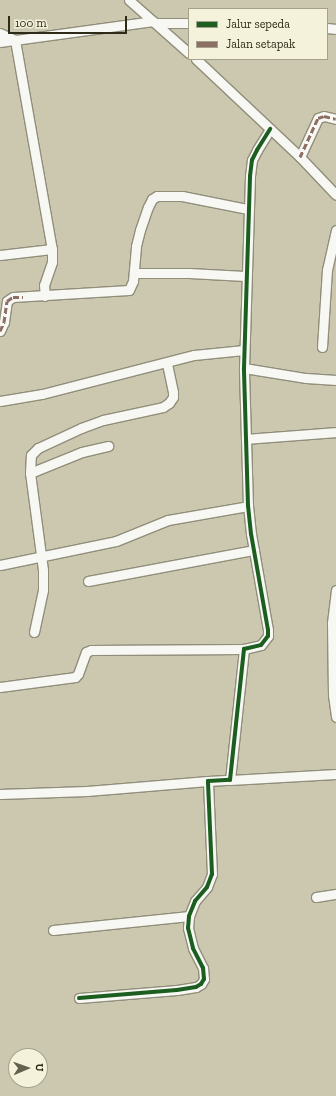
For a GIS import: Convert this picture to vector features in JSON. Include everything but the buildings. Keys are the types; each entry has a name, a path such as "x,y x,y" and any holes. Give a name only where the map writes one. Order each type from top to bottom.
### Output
{"street":[{"path":"129,0 188,52"},
{"path":"0,42 155,22 188,23"},
{"path":"0,33 15,40"},
{"path":"15,40 52,249 52,262 44,285 45,296"},
{"path":"197,60 300,157 336,195"},
{"path":"300,157 318,118 324,116 336,119"},
{"path":"0,687 75,677 78,674 86,652 91,650 244,649 261,645 268,636 248,506 244,350 247,209 252,160 270,129"},
{"path":"0,331 4,322 5,306 10,298 124,292 131,287 140,230 152,199 157,196 182,196 247,209"},
{"path":"322,347 327,270 336,230"},
{"path":"0,255 52,249"},
{"path":"134,273 189,273 245,276"},
{"path":"0,401 42,394 194,356 244,350"},
{"path":"34,632 43,590 42,556 30,473 31,455 38,448 103,420 163,407 169,403 173,397 173,392 167,363"},
{"path":"244,368 306,378 336,380"},
{"path":"246,439 336,432"},
{"path":"30,473 82,452 108,446"},
{"path":"0,565 116,541 168,520 248,506"},
{"path":"88,581 254,550"},
{"path":"336,590 332,623 336,717"},
{"path":"230,780 244,649"},
{"path":"0,794 86,791 208,781 336,774"},
{"path":"78,998 177,990 196,987 201,984 204,979 203,968 191,944 188,928 189,916 195,901 207,887 212,874 208,781"},
{"path":"316,897 336,894"},
{"path":"53,930 189,916"}],"marked path":[{"path":"300,157 318,118 324,116 336,119"},
{"path":"0,331 4,322 7,301 13,297 23,297"}],"cycle path":[{"path":"79,998 177,990 196,987 201,984 204,979 203,968 193,948 188,928 189,916 195,901 207,887 212,874 208,781 230,780 244,649 261,645 268,636 251,534 248,506 244,368 250,176 252,160 270,129"}]}
